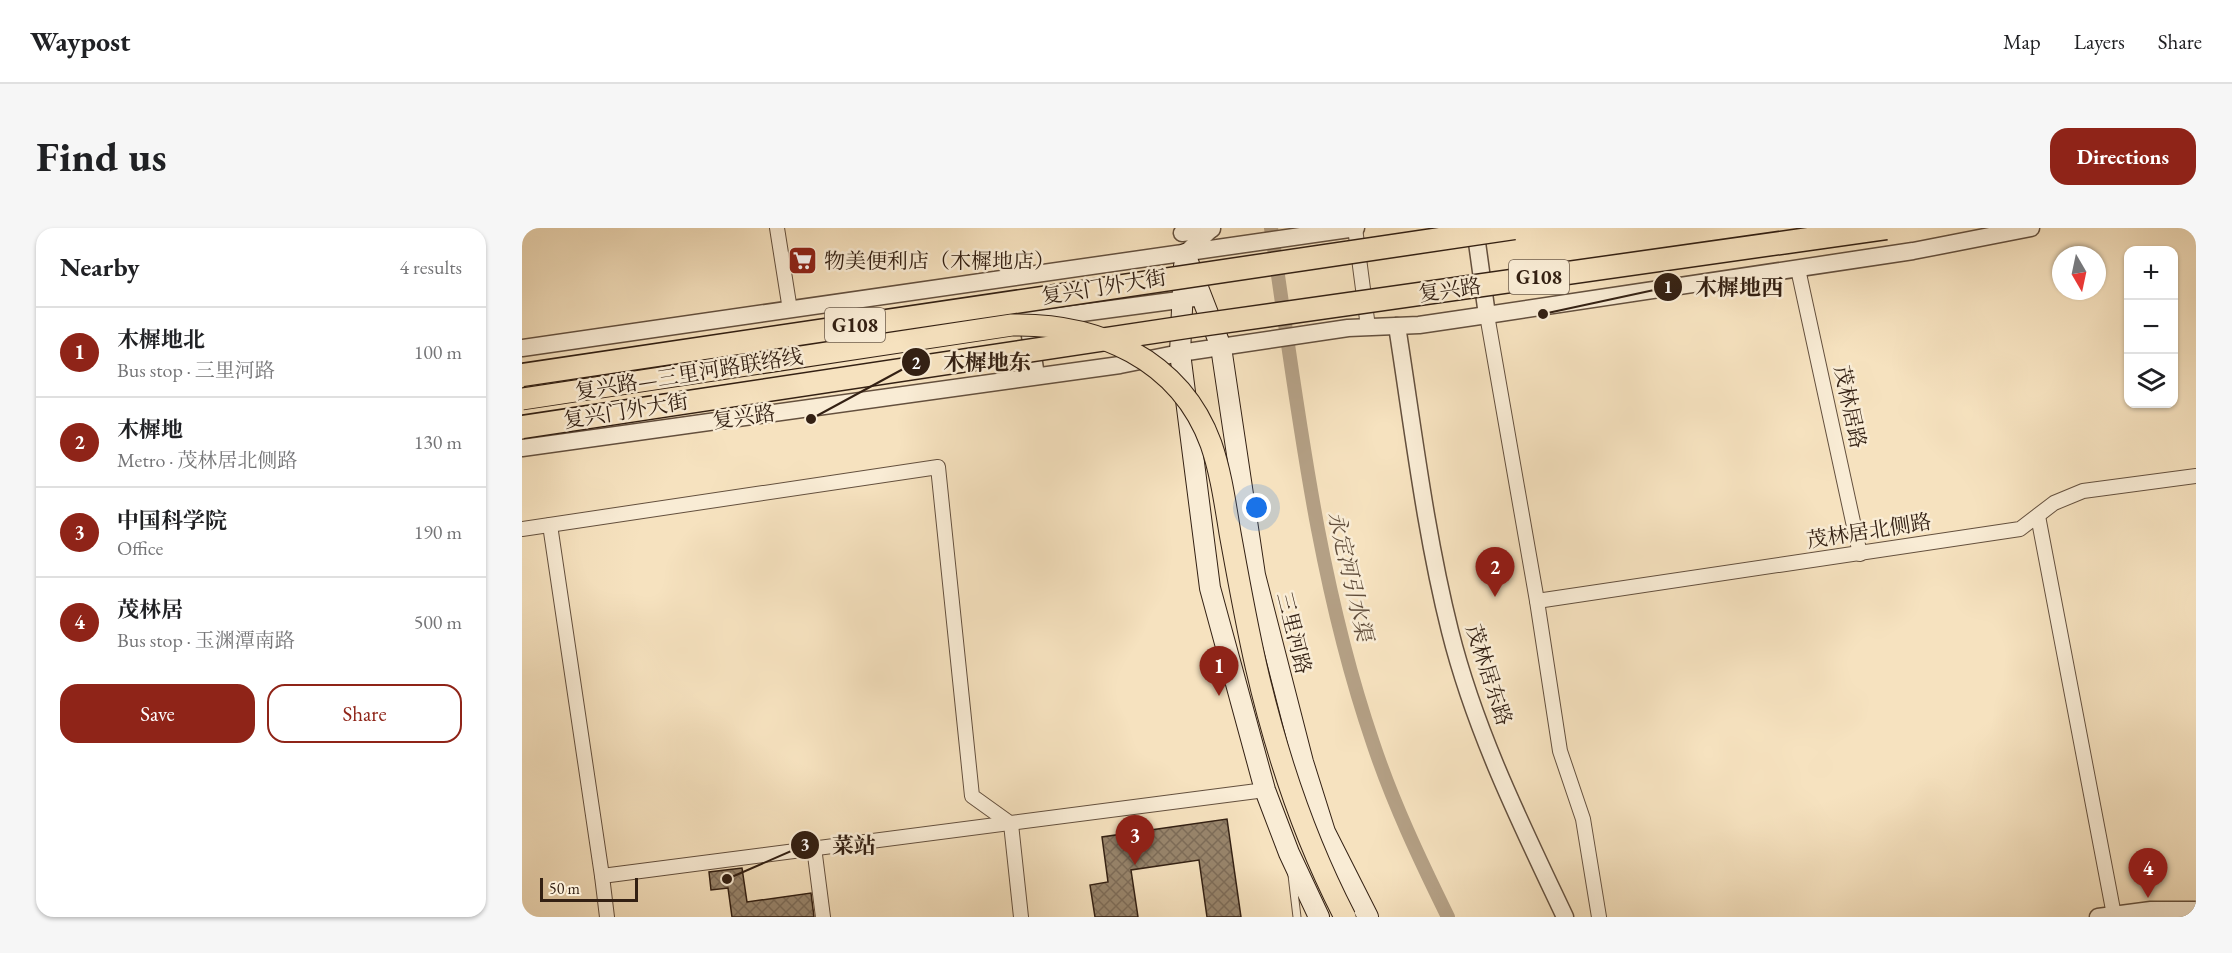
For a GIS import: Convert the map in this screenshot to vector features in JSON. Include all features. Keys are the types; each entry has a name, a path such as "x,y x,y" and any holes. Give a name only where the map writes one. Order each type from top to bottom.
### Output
{"highway":[{"name":"G108","path":"1186,265 1514,228"},
{"name":"复兴路","path":"1193,326 1886,228"},
{"name":"复兴门外大街","path":"522,375 1186,265"},
{"name":"复兴门外大街","path":"522,427 1193,326"}],"main road":[{"path":"1186,265 1191,299 1180,353 1210,588 1265,790 1288,854 1319,917"},
{"name":"三里河路","path":"1191,299 1221,347 1255,575 1303,762 1325,832 1368,917"},
{"name":"复兴路—三里河路联络线","path":"522,399 1012,325 1039,324 1089,332 1103,336 1140,356 1179,391 1204,428 1210,443 1221,483 1251,647 1271,728 1301,818 1346,917"},
{"path":"1210,588 1221,574 1240,570 1255,575"}],"street":[{"path":"777,228 790,310"},
{"path":"1186,265 1213,228"},
{"path":"1186,265 1182,231 1213,228"},
{"path":"522,348 1022,277 1186,265 1240,246 1355,228 1368,327"},
{"path":"1475,228 1487,315 1538,601 1560,751 1583,819 1599,917"},
{"path":"2000,229 2031,228"},
{"name":"复兴路","path":"522,448 1120,365 1180,353 1348,328 1397,326 1487,315 1798,269 1913,251 2000,229"},
{"name":"茂林居路","path":"1798,269 1860,554"},
{"path":"1022,277 1036,376"},
{"path":"1028,320 1191,299"},
{"name":"茂林居东路","path":"1397,326 1432,543 1450,631 1476,717 1508,796 1565,917"},
{"path":"522,529 939,467 972,796 1011,824 1022,917"},
{"name":"茂林居北侧路","path":"1538,601 2020,529 2054,503 2083,491 2196,476"},
{"path":"2038,516 2106,916 2151,910 2196,910"},
{"path":"550,525 607,917"},
{"path":"602,876 1265,790"},
{"path":"1288,854 1325,832"},
{"path":"815,855 823,917"}],"lane":[{"path":"1288,854 1297,917"}],"building":[{"path":"1227,819 1241,917 1207,917 1199,860 1131,870 1138,917 1095,917 1090,885 1108,882 1102,837"},
{"path":"742,868 747,902 811,893 814,917 732,917 728,888 711,890 709,872"}],"waterway":[{"name":"永定河引水渠","path":"1271,228 1310,488 1337,617 1353,680 1389,787 1448,917"}],"place":[{"name":"物美便利店（木樨地店）","path":"803,261"},
{"name":"木樨地西","path":"1543,314"},
{"name":"木樨地东","path":"811,419"},
{"name":"木樨地","path":"1495,597"},
{"name":"木樨地北","path":"1219,696"},
{"name":"中国科学院","path":"1135,865"},
{"name":"菜站","path":"727,879"},
{"name":"茂林居","path":"2148,898"}]}
